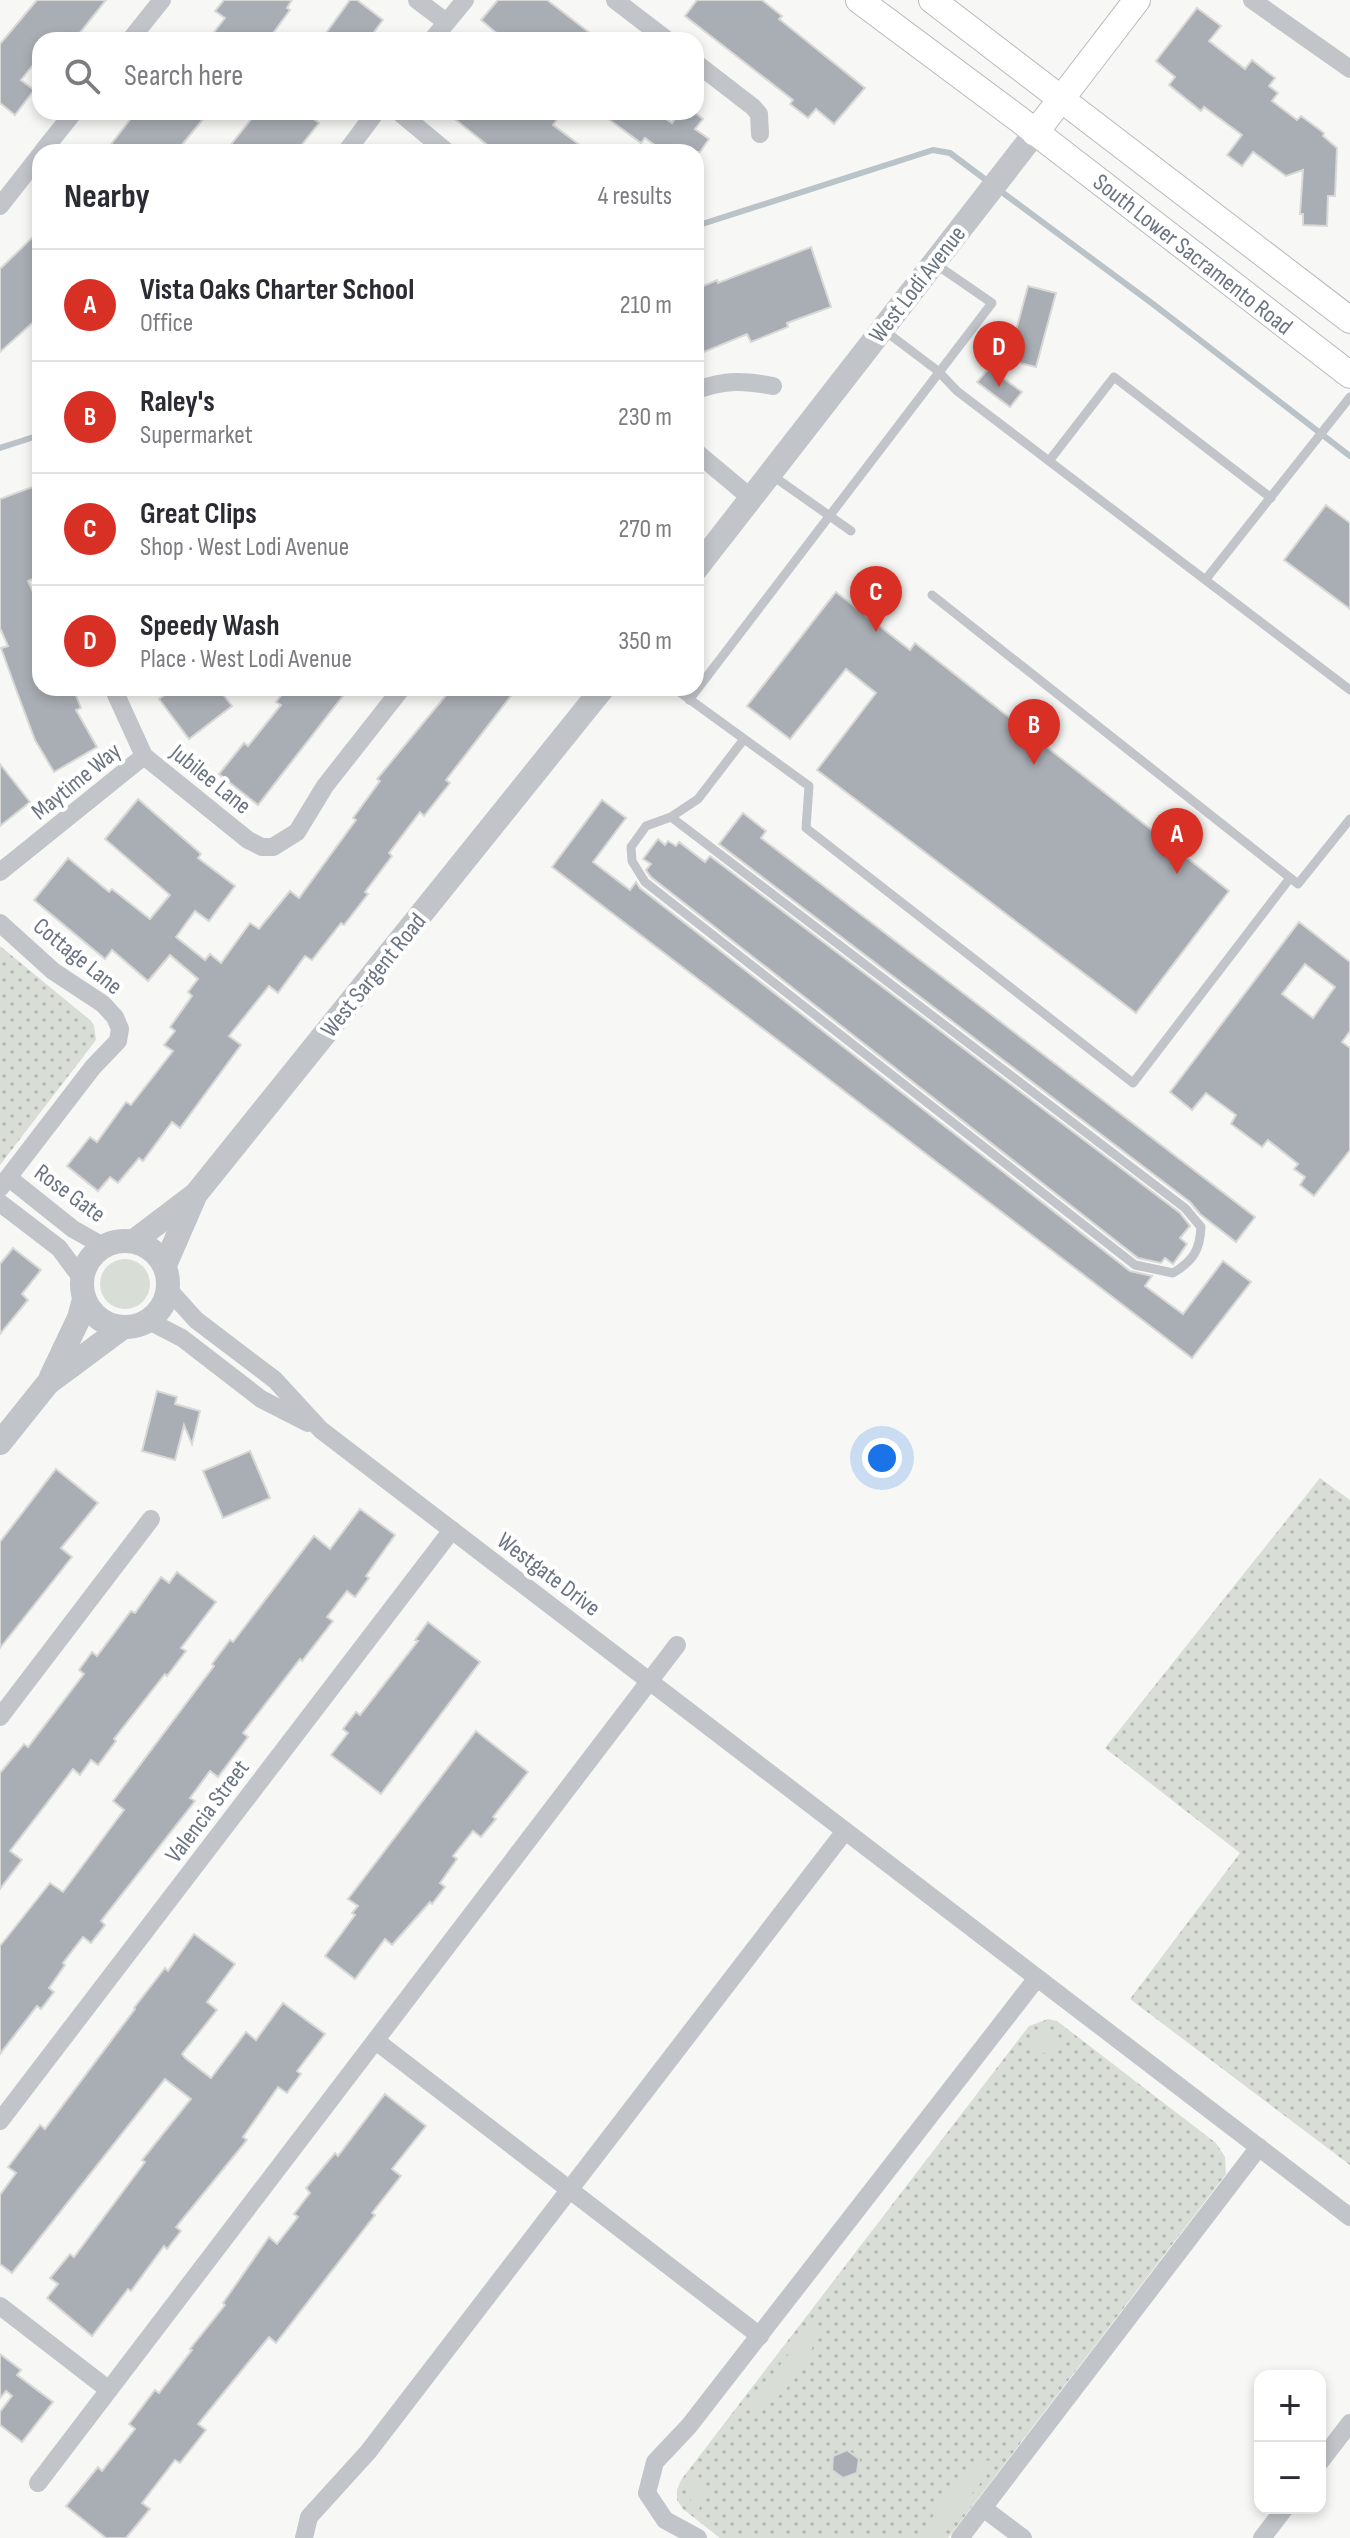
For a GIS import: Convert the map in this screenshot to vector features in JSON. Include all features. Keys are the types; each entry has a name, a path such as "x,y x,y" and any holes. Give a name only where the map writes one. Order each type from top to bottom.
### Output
{"main road":[{"name":"South Lower Sacramento Road","path":"859,0 1350,375"},
{"name":"South Lower Sacramento Road","path":"932,0 1349,318"},
{"name":"West Lodi Avenue","path":"1035,133 1137,0"}],"street":[{"path":"136,32 162,0"},
{"path":"417,0 446,22"},
{"path":"438,32 465,0"},
{"path":"615,0 657,32"},
{"path":"1252,0 1350,69"},
{"path":"704,69 753,107 759,114 760,134"},
{"path":"49,144 68,120"},
{"path":"352,144 370,120"},
{"path":"409,120 437,144"},
{"name":"West Lodi Avenue","path":"704,559 1035,133"},
{"path":"0,206 32,165"},
{"path":"704,387 723,381 748,381 773,386"},
{"path":"704,459 751,498"},
{"name":"Jubilee Lane","path":"117,696 144,756 248,840 262,847 273,847 297,832 325,786 396,696"},
{"name":"West Sargent Road","path":"134,1241 196,1194 597,696"},
{"name":"Maytime Way","path":"0,872 144,756"},
{"name":"Cottage Lane","path":"0,923 53,971 103,1004 115,1017 120,1029 118,1041 93,1067 4,1183"},
{"name":"Rose Gate","path":"4,1183 103,1246"},
{"name":"West Sargent Road","path":"165,1265 196,1194"},
{"name":"Rose Gate","path":"0,1203 59,1248 83,1289"},
{"path":"0,1443 48,1383 79,1318 86,1266 103,1246 118,1241 134,1241 147,1246 165,1265 169,1290 165,1302 149,1321 122,1328 110,1325 90,1311 83,1289"},
{"name":"Westgate Drive","path":"169,1290 196,1320 275,1380 321,1430 1350,2217"},
{"name":"Westgate Drive","path":"149,1321 182,1338 261,1399 321,1430"},
{"path":"48,1383 122,1328"},
{"path":"0,1717 151,1519"},
{"name":"Valencia Street","path":"0,2121 452,1530"},
{"path":"38,2483 677,1645"},
{"path":"304,2538 309,2517 368,2452 845,1831"},
{"path":"698,2538 665,2520 647,2493 655,2462 689,2426 1037,1978"},
{"path":"376,2041 760,2336"},
{"path":"960,2538 1259,2147"},
{"path":"0,2306 109,2390"},
{"path":"1326,2454 1350,2423"},
{"path":"983,2508 1023,2538"},
{"path":"1262,2538 1280,2514"}],"lane":[{"path":"704,680 992,303 933,263"},
{"path":"882,329 938,371 957,391 1350,690"},
{"path":"1049,461 1114,377 1271,498"},
{"path":"1206,579 1350,397"},
{"path":"770,474 851,531"},
{"path":"932,595 1298,884 1350,819"},
{"path":"684,696 809,786 806,828 1133,1083 1290,878"},
{"path":"689,700 692,696"},
{"path":"671,817 1185,1208 1201,1227 1200,1246 1190,1263 1173,1273 1135,1265 645,882 632,861 631,847 646,826 671,817 698,799 744,739"}],"shaded area":[{"path":"0,946 90,1020 96,1040 0,1165"},
{"path":"125,1259 143,1266 150,1284 143,1302 125,1309 107,1302 100,1284 107,1266"},
{"path":"1320,1478 1350,1500 1350,2165 1130,1999 1240,1853 1105,1748"},
{"path":"1048,2019 1057,2021 1216,2143 1225,2157 1226,2174 948,2538 720,2538 683,2509 677,2500 681,2480 1029,2026"},
{"path":"1050,2031 1062,2040 1049,2052 1040,2053 1025,2044 1033,2034"},
{"path":"813,2323 817,2331 808,2359 783,2392 750,2420 755,2397"},
{"path":"989,2460 995,2464 938,2538 922,2538 948,2493 966,2475"},
{"path":"696,2475 704,2483 708,2494 698,2510 691,2505 690,2481"}],"building":[{"path":"37,0 106,0 80,32 32,32 32,66 21,80 32,88 32,93 15,115 0,103 0,44"},
{"path":"224,0 292,0 287,8 290,10 274,32 214,32 225,18 215,11"},
{"path":"350,0 357,0 383,20 374,32 327,32"},
{"path":"498,0 547,0 589,32 495,32 481,20"},
{"path":"697,0 762,0 782,16 779,19 865,88 834,124 816,109 808,118 790,104 793,100 685,16"},
{"path":"1197,8 1221,26 1209,41 1245,69 1252,60 1275,78 1269,86 1278,93 1272,101 1297,120 1301,116 1324,133 1323,136 1337,148 1335,196 1328,196 1327,226 1303,225 1303,214 1300,214 1303,170 1286,176 1253,152 1242,166 1227,155 1242,135 1204,107 1201,111 1169,85 1175,77 1156,61"},
{"path":"130,120 202,120 183,144 111,144"},
{"path":"251,120 315,120 319,123 302,144 231,144"},
{"path":"456,120 557,120 553,125 578,144 486,144"},
{"path":"610,120 668,120 672,123 674,120 702,120 695,129 709,139 704,146 653,144 645,138 641,143"},
{"path":"32,238 32,323 0,352 0,269"},
{"path":"811,247 831,307 787,323 788,327 751,342 747,334 704,352 704,286 717,280 718,283"},
{"path":"1028,286 1056,293 1036,367 1008,360"},
{"path":"989,368 1022,392 1010,407 977,382"},
{"path":"32,487 32,579 28,581 32,590 32,696 76,696 81,708 76,710 97,747 54,772 35,740 1,648 8,646 0,628 0,499"},
{"path":"1326,505 1350,523 1350,609 1284,560"},
{"path":"836,592 910,650 915,643 1229,891 1136,1013 817,770 876,693 846,669 790,739 747,706"},
{"path":"163,696 224,696 232,706 189,739 159,699"},
{"path":"281,696 343,696 258,805 219,774 244,743 248,746 281,705 276,702"},
{"path":"445,696 511,696 446,780 450,783 424,816 420,812 389,853 392,856 344,925 341,923 312,960 305,956 278,993 269,986 229,1036 241,1045 180,1128 172,1122 143,1161 139,1158 118,1183 110,1177 98,1191 67,1166 90,1137 97,1142 126,1102 131,1105 173,1051 164,1045 175,1031 170,1027 192,996 188,992 198,979 170,955 148,981 112,950 105,959 34,900 68,858 109,892 112,889 150,919 170,895 105,839 138,799 201,854 198,858 235,886 209,921 195,911 176,937 205,960 210,954 221,963 250,923 259,929 290,891 299,898 356,820 353,818 380,781 377,779"},
{"path":"0,764 30,802 0,826"},
{"path":"602,800 626,818 593,862 630,890 636,882 1130,1271 1152,1276 1145,1286 1183,1314 1223,1261 1251,1282 1192,1358 552,867"},
{"path":"743,813 766,831 761,838 1255,1217 1236,1242 1200,1214 1190,1202 719,844"},
{"path":"658,839 665,845 668,841 676,846 679,842 705,862 710,856 1180,1213 1190,1226 1180,1238 1187,1244 1173,1264 1165,1258 1161,1263 1138,1258 651,877 646,870 651,864 643,859"},
{"path":"1299,922 1350,962 1350,1031 1342,1042 1350,1048 1350,1150 1314,1196 1300,1185 1305,1177 1294,1169 1298,1164 1268,1140 1262,1147 1231,1124 1236,1115 1206,1093 1192,1110 1170,1092","holes":["1305,964 1335,987 1313,1018 1282,994"]},
{"path":"13,1248 41,1270 22,1294 28,1300 0,1334 0,1264"},
{"path":"157,1391 177,1397 175,1404 200,1411 192,1444 184,1425 175,1460 142,1451"},
{"path":"250,1451 270,1498 223,1518 203,1471"},
{"path":"56,1469 98,1503 61,1548 72,1557 0,1648 0,1542"},
{"path":"360,1509 395,1535 366,1576 369,1578 355,1597 347,1591 327,1617 333,1621 243,1733 248,1737 218,1777 210,1771 190,1798 195,1801 101,1921 105,1925 91,1943 83,1937 49,1988 54,1992 41,2009 37,2006 0,2054 0,1946 50,1883 63,1892 124,1810 113,1801 230,1640 233,1642 314,1536 330,1549"},
{"path":"177,1572 216,1602 181,1648 186,1651 114,1739 116,1741 98,1765 91,1760 80,1775 73,1769 10,1851 22,1860 0,1889 0,1773 24,1744 28,1747 84,1674 79,1670 92,1652 97,1656 131,1611 135,1613 161,1577 169,1583"},
{"path":"428,1622 480,1662 381,1794 331,1755 348,1733 343,1729 356,1712 360,1715 418,1641 415,1640"},
{"path":"476,1731 528,1772 481,1837 473,1831 453,1856 457,1859 440,1883 445,1887 432,1904 430,1902 392,1945 385,1939 355,1979 325,1956 355,1915 352,1913 358,1906 348,1899"},
{"path":"194,1934 235,1964 207,2002 217,2010 182,2054 211,2078 246,2032 256,2040 283,2003 325,2034 297,2071 301,2074 287,2093 278,2087 243,2137 247,2140 176,2227 181,2231 167,2249 164,2246 92,2336 47,2298 58,2284 50,2278 70,2254 74,2257 145,2162 142,2160 191,2099 165,2079 12,2273 0,2264 0,2195 16,2173 8,2167 40,2125 45,2129 134,2008 165,1968 168,1971"},
{"path":"385,2094 426,2126 392,2169 401,2176 372,2213 375,2215 276,2343 269,2337 198,2424 206,2430 180,2463 175,2460 142,2503 150,2509 126,2538 106,2538 66,2506 98,2467 102,2471 135,2429 129,2424 155,2390 159,2393 192,2350 269,2237 277,2244 298,2217 294,2214 310,2193 306,2188 335,2153 338,2156"},
{"path":"0,2354 21,2370 17,2375 53,2402 22,2442 0,2425 0,2412 12,2396 6,2391 0,2398"},
{"path":"847,2450 859,2459 857,2473 843,2478 832,2470 833,2456"}],"waterway":[{"path":"704,223 933,150 950,153 990,183"},
{"path":"999,190 1350,456"},
{"path":"0,448 32,438"}],"place":[{"name":"Speedy Wash","path":"999,387"},
{"name":"Great Clips","path":"876,632"},
{"name":"Raley's","path":"1034,765"},
{"name":"Vista Oaks Charter School","path":"1177,874"}]}
